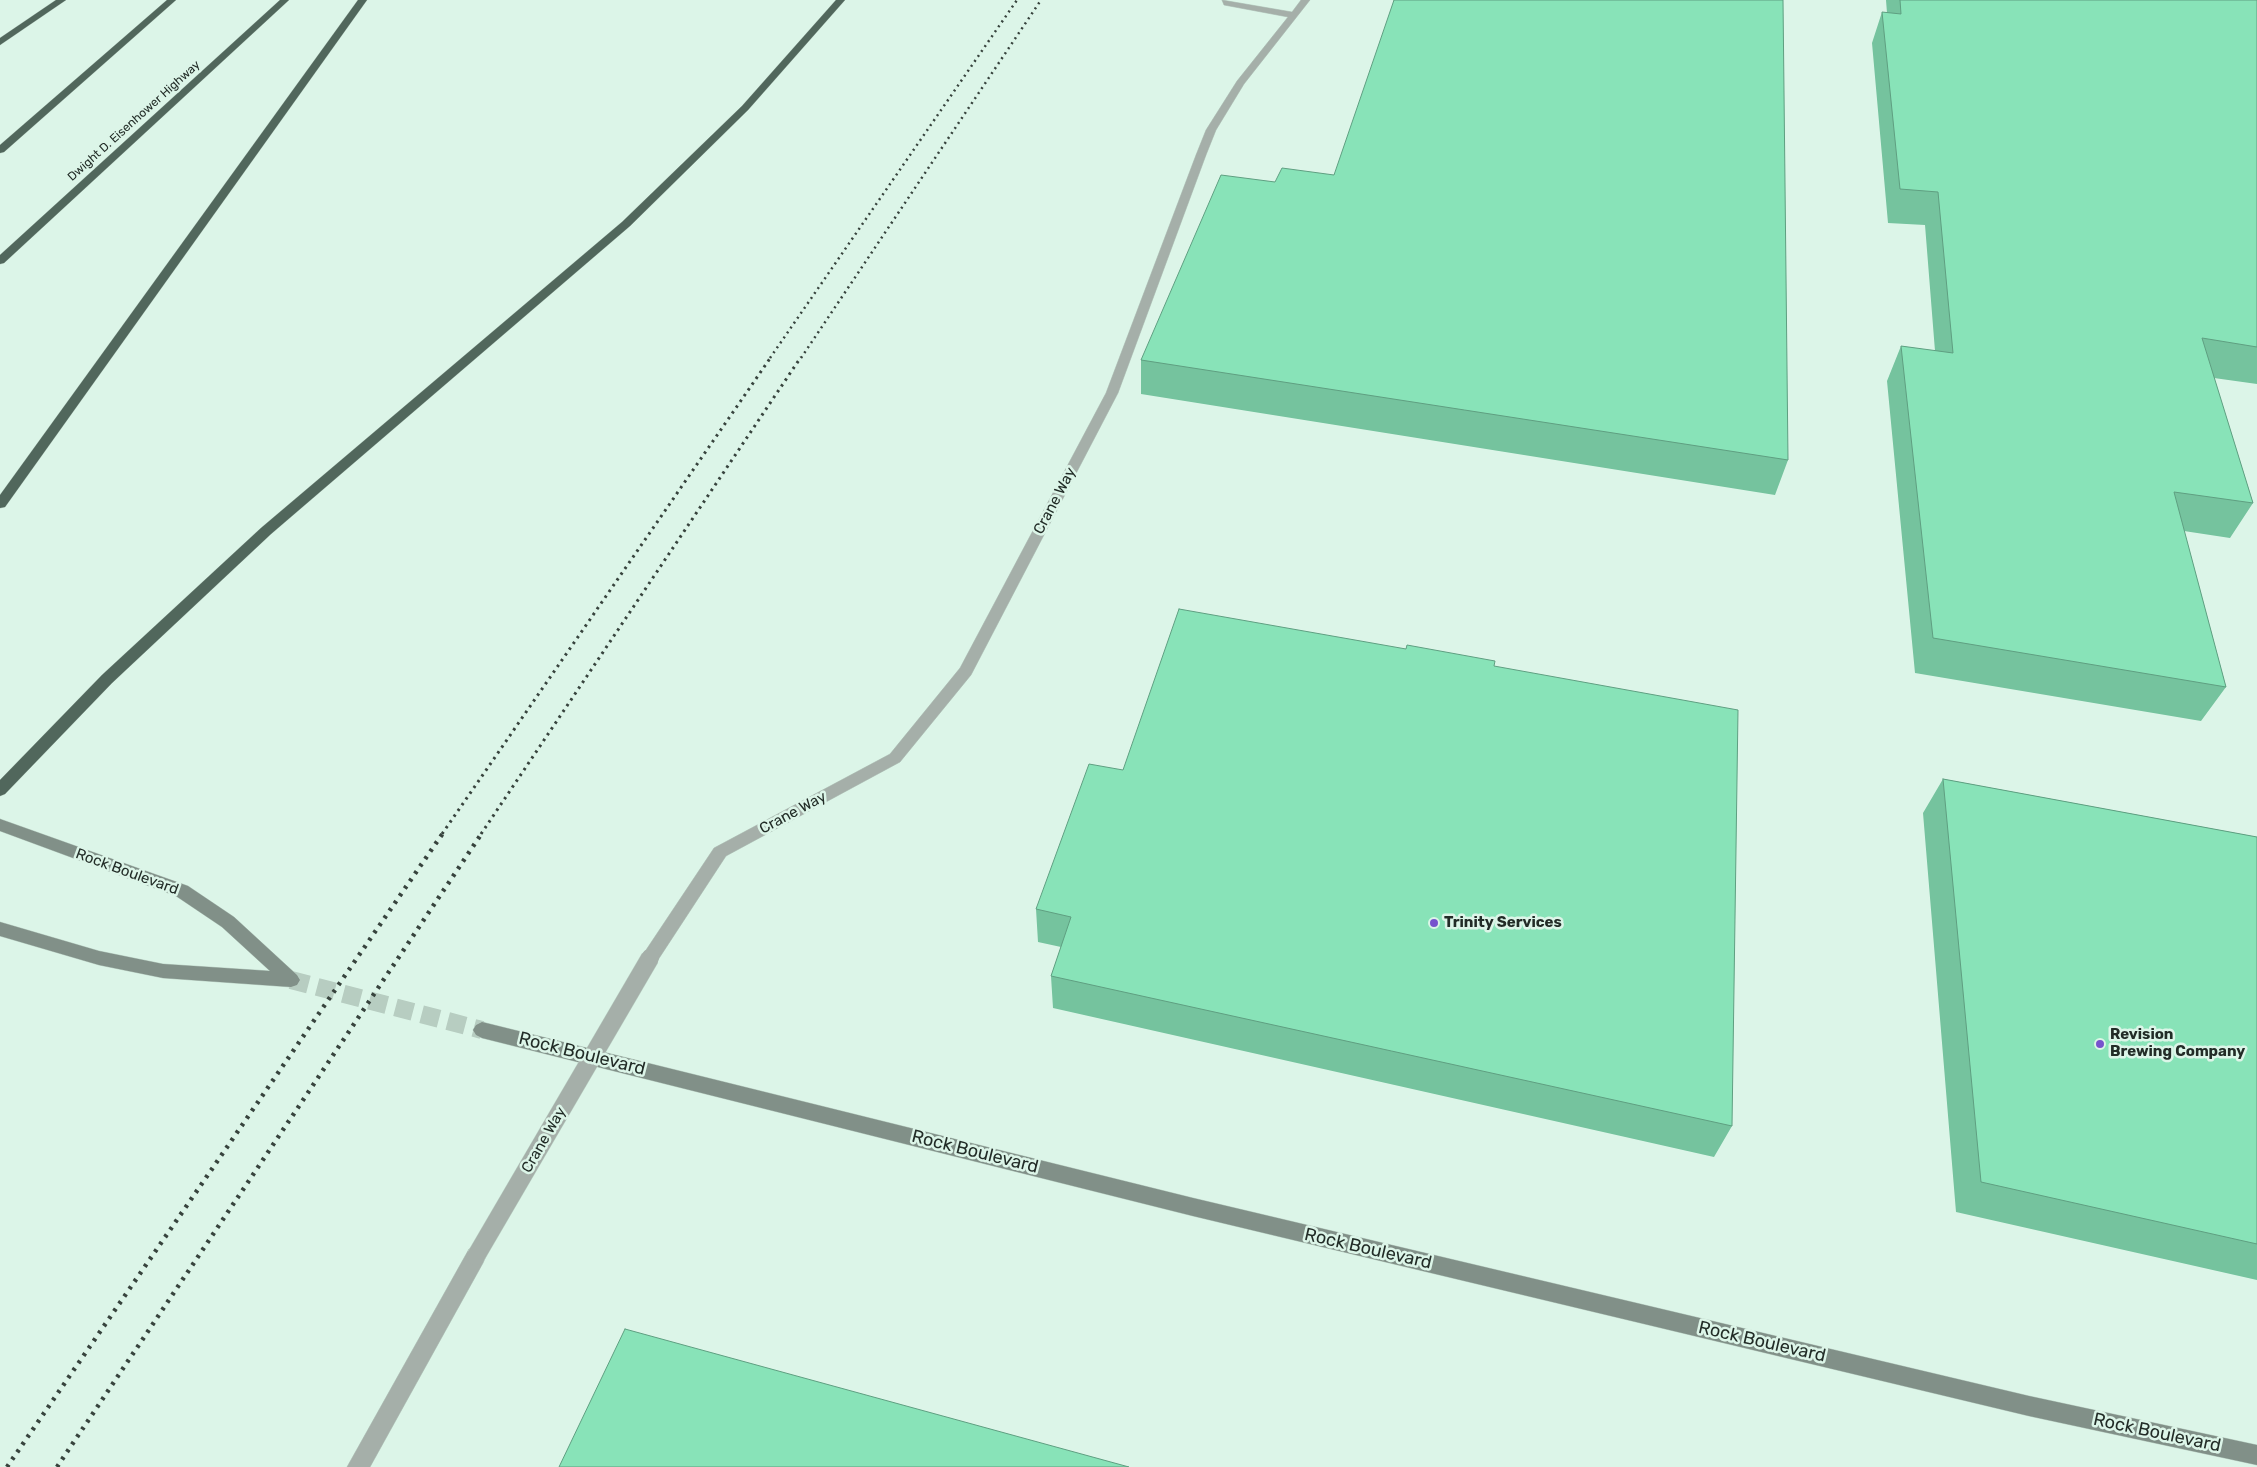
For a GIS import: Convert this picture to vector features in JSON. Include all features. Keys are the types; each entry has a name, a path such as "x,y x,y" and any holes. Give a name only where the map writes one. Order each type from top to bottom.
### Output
{"highway":[{"path":"0,42 62,0"},
{"path":"0,150 172,0"},
{"name":"Dwight D. Eisenhower Highway","path":"0,260 285,0"},
{"path":"0,504 363,0"},
{"path":"0,790 107,679 266,531 626,224 745,108 841,0"}],"main road":[{"name":"Rock Boulevard","path":"0,825 182,891 228,922 291,980 163,971 99,958 0,929"},
{"name":"Rock Boulevard","path":"482,1030 1203,1209 2029,1406 2257,1455"}],"street":[{"path":"1226,0 1227,2 1294,15"},
{"name":"Crane Way","path":"358,1467 476,1256 650,958 720,852 895,758 966,671 1112,393 1211,130 1240,83 1306,0"}],"building":[{"path":"1394,0 1783,0 1788,460 1141,360 1221,175 1275,182 1282,168 1334,175"},
{"path":"1900,0 2257,0 2257,347 2202,338 2253,503 2174,492 2226,687 1933,638 1901,346 1953,353 1938,192 1900,189 1882,12 1901,14"},
{"path":"1179,609 1406,649 1407,645 1495,661 1494,666 1738,710 1732,1126 1051,976 1071,917 1036,909 1089,764 1123,770"},
{"name":"Revision Brewing Company","path":"1943,779 2257,837 2257,1244 1981,1182"},
{"path":"625,1329 1129,1467 559,1467"}],"tunnel":[{"path":"291,980 482,1030"}],"railway":[{"path":"770,358 1017,0"},
{"path":"801,358 1041,0"},
{"path":"442,834 771,357"},
{"path":"481,834 801,357"},
{"path":"7,1467 443,833"},
{"path":"57,1467 482,833"}],"place":[{"name":"Trinity Services","path":"1434,923"},
{"name":"Revision Brewing Company","path":"2100,1044"}]}
